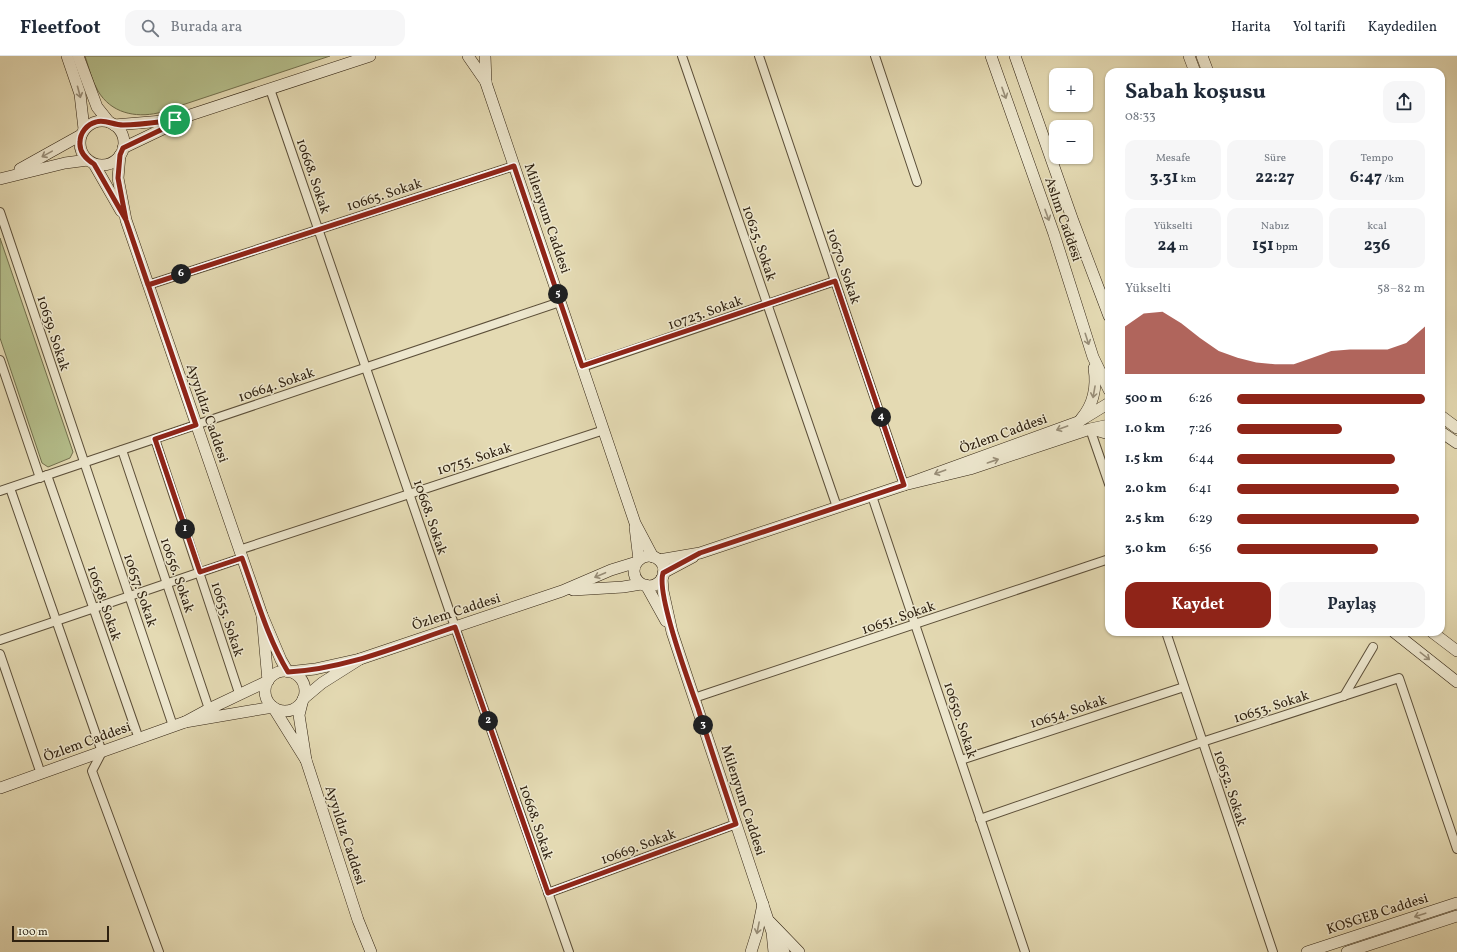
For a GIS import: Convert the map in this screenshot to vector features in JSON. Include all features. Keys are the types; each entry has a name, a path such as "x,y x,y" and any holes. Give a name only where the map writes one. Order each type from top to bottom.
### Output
{"street":[{"path":"67,56 80,94 83,132 80,142 80,149 83,155 91,162"},
{"path":"78,56 97,108 111,124 122,133 124,141 122,152"},
{"path":"4,177 83,132 90,124 96,122 104,121 111,124 175,120 370,56"},
{"path":"468,56 486,83"},
{"path":"485,56 486,83"},
{"name":"10625. Sokak","path":"682,56 838,507"},
{"name":"10670. Sokak","path":"759,56 904,485"},
{"path":"875,56 917,182"},
{"name":"Aslım Caddesi","path":"991,56 1054,234 1093,357 1105,382"},
{"name":"Aslım Caddesi","path":"1015,56 1070,214 1105,306"},
{"path":"1189,56 1194,68"},
{"path":"1202,56 1206,68"},
{"name":"Milenyum Caddesi","path":"486,83 635,523"},
{"name":"10668. Sokak","path":"270,89 455,627 569,952"},
{"path":"4,177 65,163 91,162 101,165 108,164 114,161 122,152 167,127 175,120"},
{"name":"Ayyıldız Caddesi","path":"122,152 118,178 126,220 262,615 281,660 288,672"},
{"name":"Ayyıldız Caddesi","path":"91,162 126,220"},
{"name":"10665. Sokak","path":"148,285 514,166"},
{"name":"10659. Sokak","path":"0,212 84,463"},
{"name":"10723. Sokak","path":"582,366 835,281"},
{"name":"10664. Sokak","path":"0,491 560,302"},
{"path":"1078,422 1088,410 1094,396 1095,375 1093,357"},
{"path":"0,360 43,476"},
{"name":"Özlem Caddesi","path":"656,558 700,553 872,496 1078,422 1105,405"},
{"path":"1445,419 1457,428"},
{"name":"Özlem Caddesi","path":"904,485 970,469 1090,429 1105,426"},
{"path":"1090,429 1105,433"},
{"path":"1090,429 1105,472"},
{"name":"10755. Sokak","path":"0,640 167,584 200,572 241,554 409,493 604,430"},
{"path":"1445,435 1457,443"},
{"name":"10655. Sokak","path":"155,439 239,693"},
{"name":"10656. Sokak","path":"122,450 209,709"},
{"name":"10657. Sokak","path":"84,463 173,726"},
{"name":"10658. Sokak","path":"43,476 94,609 139,739"},
{"path":"10,488 102,752 92,771 159,952"},
{"name":"10650. Sokak","path":"872,496 1025,952"},
{"path":"635,523 663,568 663,591 672,632"},
{"path":"635,523 638,561 634,571 635,576 644,584 672,632"},
{"name":"Özlem Caddesi","path":"663,575 700,553"},
{"path":"638,561 645,557 656,558"},
{"name":"10651. Sokak","path":"694,698 916,625 1105,560"},
{"name":"Özlem Caddesi","path":"288,672 315,669 360,659 562,591 611,570 638,561"},
{"path":"644,584 655,584 663,575"},
{"name":"Özlem Caddesi","path":"562,591 623,587 644,584"},
{"name":"Ayyıldız Caddesi","path":"262,615 268,680"},
{"name":"Milenyum Caddesi","path":"672,632 768,918 772,932 774,952"},
{"name":"10652. Sokak","path":"1167,636 1273,952"},
{"path":"1399,636 1457,682"},
{"path":"1438,636 1457,650"},
{"path":"1344,696 1373,647"},
{"path":"0,654 41,774"},
{"name":"Özlem Caddesi","path":"303,699 322,683 360,659"},
{"path":"288,672 294,673 302,682 305,693 303,699 295,708 290,710 278,710 269,703 265,692 268,680 277,673 288,672"},
{"name":"10653. Sokak","path":"980,819 1202,742 1399,678 1457,849"},
{"name":"Özlem Caddesi","path":"0,788 184,722 239,693 268,680"},
{"name":"10654. Sokak","path":"961,760 1184,687"},
{"name":"Ayyıldız Caddesi","path":"303,699 299,715 306,760 358,920 366,952"},
{"name":"Ayyıldız Caddesi","path":"273,707 306,760"},
{"name":"Özlem Caddesi","path":"184,722 273,707"},
{"name":"10669. Sokak","path":"548,893 736,824"},
{"name":"KOSGEB Caddesi","path":"1307,952 1457,903"},
{"path":"751,952 757,933 763,904"},
{"name":"KOSGEB Caddesi","path":"1347,952 1457,916"},
{"path":"768,918 798,952"},
{"name":"Milenyum Caddesi","path":"772,932 784,952"}],"green space":[{"path":"85,56 330,56 158,113 141,115 124,112 117,109 103,98 94,83"},
{"path":"0,238 73,452 70,458 48,467 42,463 0,338"}],"route":[{"path":"175,120 125,125 114,125 104,121 96,122 90,124 84,129 81,135 80,149 83,155 94,164 126,220 148,285 514,166 582,366 835,281 904,485 700,553 663,573 662,578 663,591 672,632 736,824 548,893 455,627 360,659 315,669 288,672 281,660 262,615 242,558 200,572 155,439 196,425 164,332 126,220 118,178 120,155 123,148 167,127 175,120"}]}
